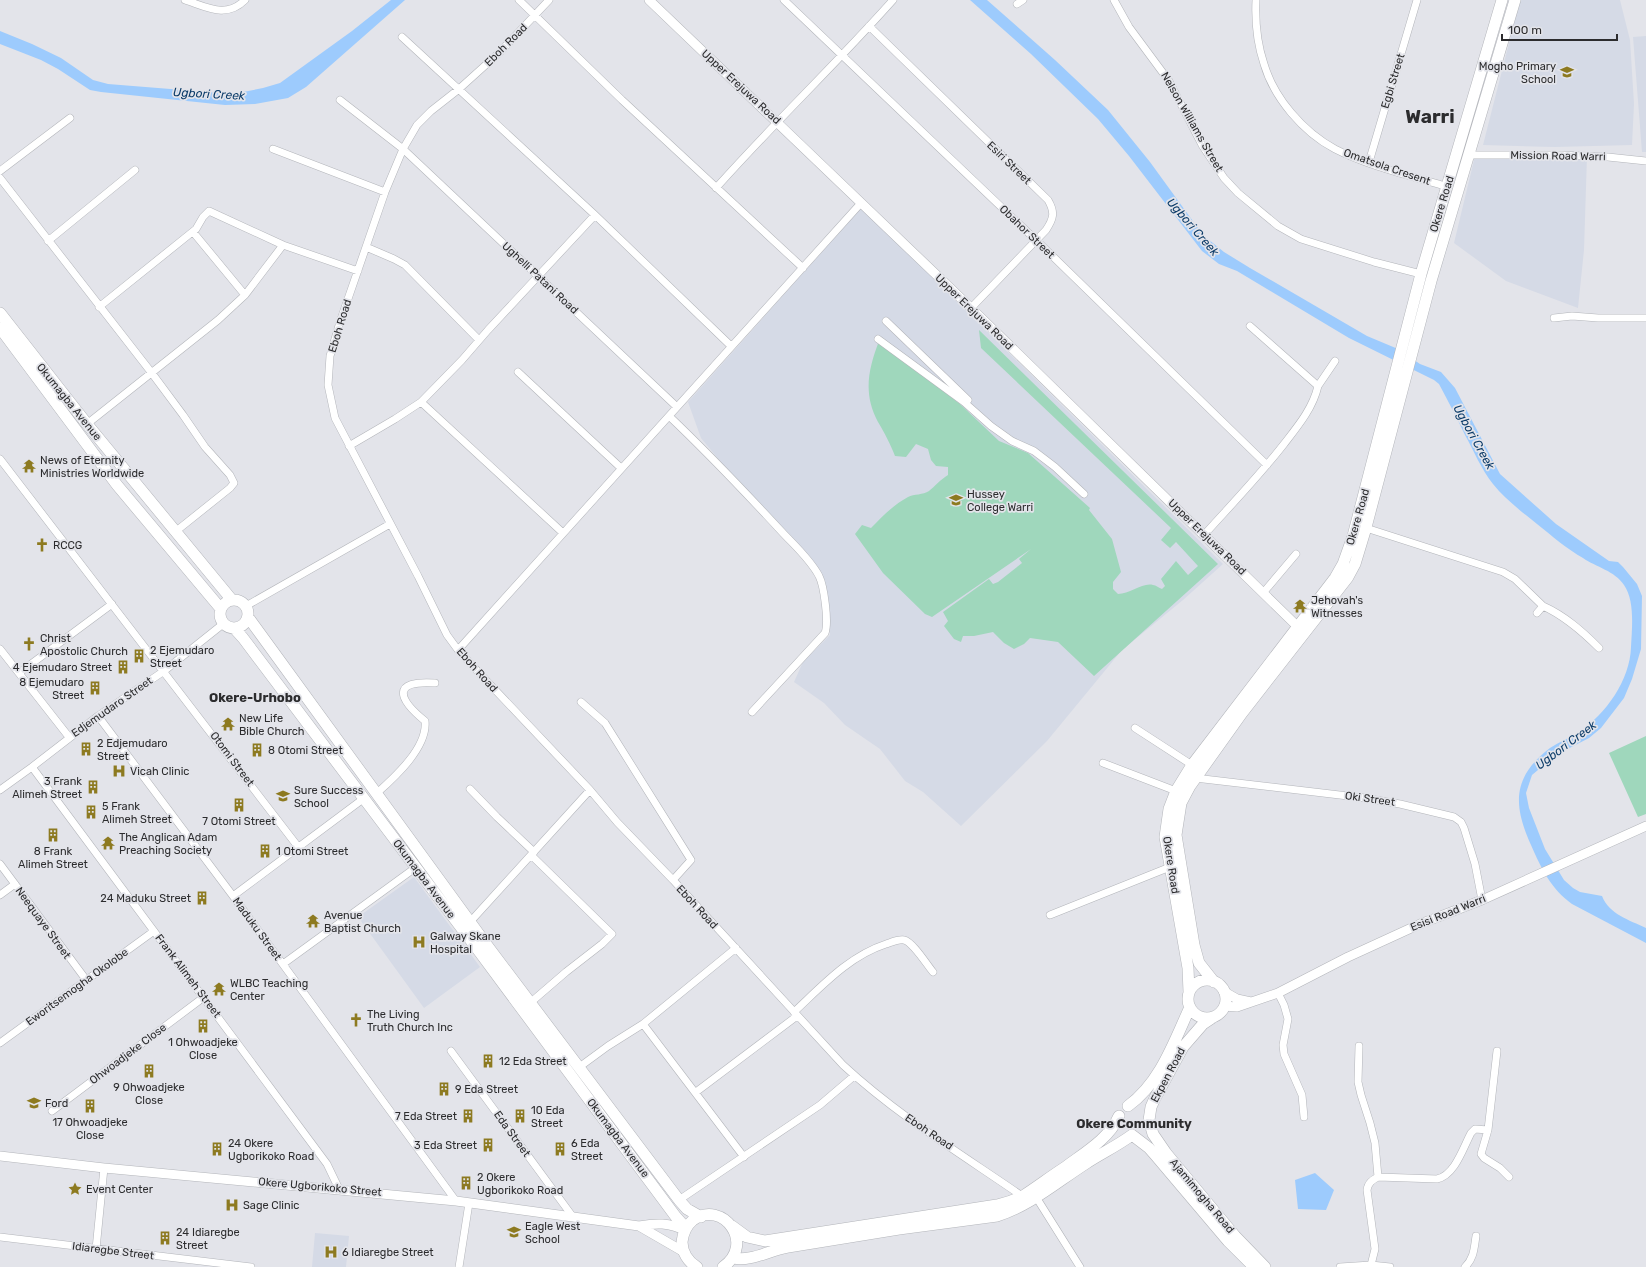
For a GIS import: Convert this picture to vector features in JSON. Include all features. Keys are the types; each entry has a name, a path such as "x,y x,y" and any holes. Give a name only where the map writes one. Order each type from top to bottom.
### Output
{"main road":[{"name":"Okere Road","path":"1214,982 1200,963 1196,954 1176,835 1182,803 1196,778 1242,713 1339,590 1355,564 1366,528 1402,370 1402,349 1421,274 1448,187 1502,0"},
{"name":"Okere Road","path":"1189,992 1188,968 1165,838 1169,809 1176,791 1192,765 1335,578 1348,550 1380,436 1402,370 1411,357 1515,0"},
{"name":"Okumagba Avenue","path":"0,313 86,424 232,600"},
{"name":"Okumagba Avenue","path":"0,328 117,485 221,609"},
{"path":"232,600 240,602 247,612 243,625 228,626 220,617 221,609 225,603 232,600"},
{"name":"Okumagba Avenue","path":"247,612 470,922 578,1068 679,1200 687,1209 701,1216"},
{"name":"Okumagba Avenue","path":"228,626 243,638 685,1230"},
{"path":"1202,981 1214,982 1223,991 1225,998 1224,1006 1217,1015 1212,1018 1199,1016 1190,1007 1188,997 1189,992 1202,981"},
{"name":"Ekpen Road","path":"1128,1106 1135,1101 1156,1077 1190,1007"},
{"name":"Ekpen Road","path":"1149,1120 1151,1106 1183,1047 1203,1024 1212,1018"},
{"path":"697,1267 687,1259 682,1245 685,1230 690,1223 701,1216 718,1216 746,1237 764,1240 997,1205 1022,1196 1097,1144 1115,1125 1119,1116 1128,1106 1142,1107 1148,1115 1149,1120 1147,1128 1137,1135 1127,1134 1120,1126 1119,1116"},
{"name":"Ajamimogha Road","path":"1149,1120 1153,1134 1158,1143 1235,1236 1265,1267"},
{"path":"731,1263 775,1249 899,1229 998,1216 1016,1209 1036,1197 1100,1154 1132,1135"},
{"name":"Ajamimogha Road","path":"1132,1135 1153,1152 1228,1241 1254,1267"},
{"path":"731,1263 737,1245 737,1238 732,1226"}],"street":[{"path":"185,0 223,11 232,10 245,0"},
{"path":"519,0 716,188 803,268"},
{"name":"Eboh Road","path":"549,0 500,52 459,89 431,111 417,125 403,149 385,192 330,356 328,385 335,418 444,629 458,650 590,790 617,822 673,880 795,1014 854,1076 893,1108 1022,1196"},
{"name":"Upper Erejuwa Road","path":"649,0 971,308 1297,626"},
{"name":"Obahor Street","path":"784,0 1037,241 1267,466"},
{"path":"716,188 746,154 778,122 892,0"},
{"name":"Nelson Williams Street","path":"1114,0 1130,27 1169,81 1202,145 1224,178 1238,193 1278,226 1301,239 1374,262 1421,274"},
{"name":"Omatsola Cresent","path":"1256,0 1256,24 1264,64 1280,96 1290,111 1320,139 1347,154 1448,187"},
{"name":"Egbi Street","path":"1369,162 1417,0"},
{"name":"Esiri Street","path":"869,26 1048,200 1053,208 1054,215 1052,222 1037,241 971,308"},
{"path":"402,37 595,215 731,346"},
{"name":"Ughelli Patani Road","path":"340,100 403,149 677,407"},
{"path":"0,171 70,118"},
{"path":"273,149 385,192"},
{"name":"Mission Road Warri","path":"1470,155 1562,155 1608,157 1646,161"},
{"path":"48,241 135,170"},
{"path":"0,178 151,372 205,447 230,475 234,483 230,488 175,532"},
{"path":"458,650 861,203"},
{"path":"99,307 196,229 203,216 209,211 283,245 358,271"},
{"path":"349,446 421,402 462,360 595,215"},
{"path":"192,232 245,295"},
{"path":"86,424 218,320 245,295 283,245"},
{"path":"366,247 405,265 479,340"},
{"path":"1554,318 1572,316 1598,318 1646,318"},
{"path":"886,321 1002,434"},
{"path":"1250,326 1318,386"},
{"path":"878,339 964,402 1002,434 1012,441 1034,451 1084,494"},
{"path":"1204,535 1267,466 1302,420 1315,396 1318,386 1335,361"},
{"path":"518,372 621,468"},
{"path":"421,402 563,533"},
{"path":"669,416 699,444 766,514 809,562 820,577 827,620 825,633 752,712"},
{"name":"Otomi Street","path":"0,459 300,848"},
{"path":"247,612 390,524"},
{"path":"1366,528 1503,572 1515,580 1543,606 1558,613 1580,629 1599,648"},
{"path":"1263,592 1296,554"},
{"path":"19,673 112,604"},
{"path":"1536,613 1543,606"},
{"name":"Edjemudaro Street","path":"1,787 32,767 98,716 228,626"},
{"path":"0,649 69,737"},
{"path":"377,793 409,761 425,735 425,721 406,702 403,693 405,688 410,684 419,682 435,683"},
{"path":"581,702 605,723 691,860 673,880"},
{"name":"Maduku Street","path":"98,716 233,896 456,1201"},
{"path":"1136,728 1192,765"},
{"path":"1103,762 1176,791"},
{"name":"Frank Alimeh Street","path":"32,767 327,1164 339,1189"},
{"name":"Oki Street","path":"1196,778 1365,798 1400,804 1454,817 1461,822 1464,828 1475,864 1482,900"},
{"path":"470,789 612,934 602,944 530,1003"},
{"path":"470,922 590,790"},
{"path":"233,896 300,848 363,799"},
{"name":"Esisi Road Warri","path":"1224,1006 1237,1007 1278,993 1341,961 1414,927 1482,900 1646,826"},
{"name":"Neequaye Street","path":"0,864 87,981"},
{"path":"1050,915 1170,867"},
{"path":"283,964 415,868"},
{"path":"0,895 15,884"},
{"name":"Eworitsemogha Okolobe","path":"0,1043 154,931"},
{"path":"696,1092 795,1014 843,966 873,948 895,941 904,940 911,944 933,972"},
{"path":"578,1068 608,1046 643,1024 736,948"},
{"path":"1223,991 1237,999 1252,1002"},
{"path":"1278,993 1284,1005 1288,1019 1283,1045 1284,1054 1302,1095 1304,1117"},
{"name":"Ohwoadjeke Close","path":"52,1110 204,997"},
{"path":"643,1024 744,1157"},
{"path":"1359,1046 1358,1082 1375,1143 1378,1177"},
{"name":"Eda Street","path":"451,1051 573,1217"},
{"path":"1497,1051 1488,1130 1481,1154 1484,1158 1500,1168 1509,1177"},
{"path":"679,1200 820,1105 854,1076"},
{"path":"1370,1265 1375,1248 1367,1190 1368,1185 1378,1177 1437,1179 1444,1177 1456,1163 1471,1133 1475,1129 1488,1130"},
{"name":"Okere Ugborikoko Street","path":"0,1156 104,1168 456,1201 639,1226"},
{"path":"96,1249 104,1168"},
{"path":"1036,1197 1080,1267"},
{"path":"459,1267 469,1203"},
{"path":"639,1226 652,1224 675,1225 685,1230"},
{"path":"639,1226 684,1252"},
{"path":"1465,1267 1474,1255 1476,1236"},
{"name":"Idiaregbe Street","path":"0,1237 218,1265 251,1267"},
{"path":"1340,1267 1370,1265 1390,1267"}],"shaded area":[{"name":"Mogho Primary School","path":"1520,0 1620,0 1630,40 1634,104 1632,145 1555,147 1483,145"},
{"path":"1646,36 1646,152 1642,152 1633,37"},
{"path":"1475,156 1587,156 1584,250 1578,308 1506,281 1454,243"},
{"name":"Hussey College Warri","path":"863,206 941,286 1223,564 1183,600 1122,650 1047,741 961,826 923,792 905,781 880,749 845,725 824,703 794,682 803,662 830,635 829,616 815,571 701,438 688,402"},
{"name":"Galway Skane Hospital","path":"414,877 480,967 424,1008 358,917"},
{"name":"6 Idiaregbe Street","path":"315,1233 349,1236 346,1267 312,1267"}],"green space":[{"path":"979,330 1218,564 1094,676 1058,642 1030,638 1024,644 1014,649 1004,643 993,632 974,636 963,636 961,642 954,639 944,626 948,621 943,612 989,579 993,584 998,582 1022,563 1019,559 1031,549 932,617 925,614 883,573 855,534 862,525 871,528 897,504 908,497 929,491 948,475 948,467 936,466 931,460 928,449 916,444 906,457 895,456 873,412 870,402 870,372 879,341 960,404 999,441 1028,453 1090,508 1089,510 1112,539 1121,572 1113,582 1113,589 1118,594 1145,585 1155,585 1162,589 1165,586 1161,579 1176,561 1188,575 1198,566 1176,542 1170,548 1161,540 1171,528 981,348"},
{"path":"1646,736 1646,814 1638,817 1609,753"}],"water":[{"name":"Ugbori Creek","path":"391,0 405,0 306,87 288,98 255,104 225,105 90,90 58,69 41,60 0,44 0,31 61,58 93,80 108,84 233,94 280,83 352,31"},
{"name":"Ugbori Creek","path":"970,0 987,0 1055,60 1108,110 1150,162 1203,235 1224,252 1367,336 1398,349 1420,364 1441,372 1455,388 1500,474 1556,524 1609,561 1618,562 1637,584 1642,596 1641,649 1632,679 1624,698 1601,728 1589,738 1556,755 1532,775 1526,793 1529,808 1545,849 1564,880 1580,892 1602,896 1609,907 1620,916 1646,928 1646,943 1572,904 1558,892 1547,878 1535,854 1525,831 1519,804 1520,792 1528,770 1550,748 1589,725 1607,706 1621,684 1630,659 1632,623 1630,599 1628,591 1624,585 1616,576 1571,551 1514,505 1498,490 1481,466 1439,384 1434,380 1349,338 1237,271 1219,264 1202,251 1129,156 1098,119 1031,54"},
{"path":"1315,1173 1334,1190 1326,1210 1298,1209 1295,1180"}],"place":[{"name":"Mogho Primary School","path":"1567,72"},
{"name":"News of Eternity Ministries Worldwide","path":"29,466"},
{"name":"Hussey College Warri","path":"956,500"},
{"name":"RCCG","path":"42,545"},
{"name":"Jehovah's Witnesses","path":"1300,606"},
{"name":"Christ Apostolic Church","path":"29,644"},
{"name":"2 Ejemudaro Street","path":"139,656"},
{"name":"4 Ejemudaro Street","path":"123,667"},
{"name":"8 Ejemudaro Street","path":"95,688"},
{"name":"New Life Bible Church","path":"228,724"},
{"name":"2 Edjemudaro Street","path":"86,749"},
{"name":"8 Otomi Street","path":"257,750"},
{"name":"Vicah Clinic","path":"119,771"},
{"name":"3 Frank Alimeh Street","path":"93,787"},
{"name":"Sure Success School","path":"283,796"},
{"name":"7 Otomi Street","path":"239,805"},
{"name":"5 Frank Alimeh Street","path":"91,812"},
{"name":"8 Frank Alimeh Street","path":"53,835"},
{"name":"The Anglican Adam Preaching Society","path":"108,843"},
{"name":"1 Otomi Street","path":"265,851"},
{"name":"24 Maduku Street","path":"202,898"},
{"name":"Avenue Baptist Church","path":"313,921"},
{"name":"Galway Skane Hospital","path":"419,942"},
{"name":"WLBC Teaching Center","path":"219,989"},
{"name":"The Living Truth Church Inc","path":"356,1020"},
{"name":"1 Ohwoadjeke Close","path":"203,1026"},
{"name":"12 Eda Street","path":"488,1061"},
{"name":"9 Ohwoadjeke Close","path":"149,1071"},
{"name":"9 Eda Street","path":"444,1089"},
{"name":"Ford","path":"34,1103"},
{"name":"17 Ohwoadjeke Close","path":"90,1106"},
{"name":"7 Eda Street","path":"468,1116"},
{"name":"10 Eda Street","path":"520,1116"},
{"name":"3 Eda Street","path":"488,1145"},
{"name":"24 Okere Ugborikoko Road","path":"217,1149"},
{"name":"6 Eda Street","path":"560,1149"},
{"name":"2 Okere Ugborikoko Road","path":"466,1183"},
{"name":"Event Center","path":"75,1189"},
{"name":"Sage Clinic","path":"232,1205"},
{"name":"Eagle West School","path":"514,1232"},
{"name":"24 Idiaregbe Street","path":"165,1238"},
{"name":"6 Idiaregbe Street","path":"331,1252"}],"district":[{"name":"Warri","path":"1430,116"},
{"name":"Okere-Urhobo","path":"255,697"},
{"name":"Okere Community","path":"1134,1123"}]}
